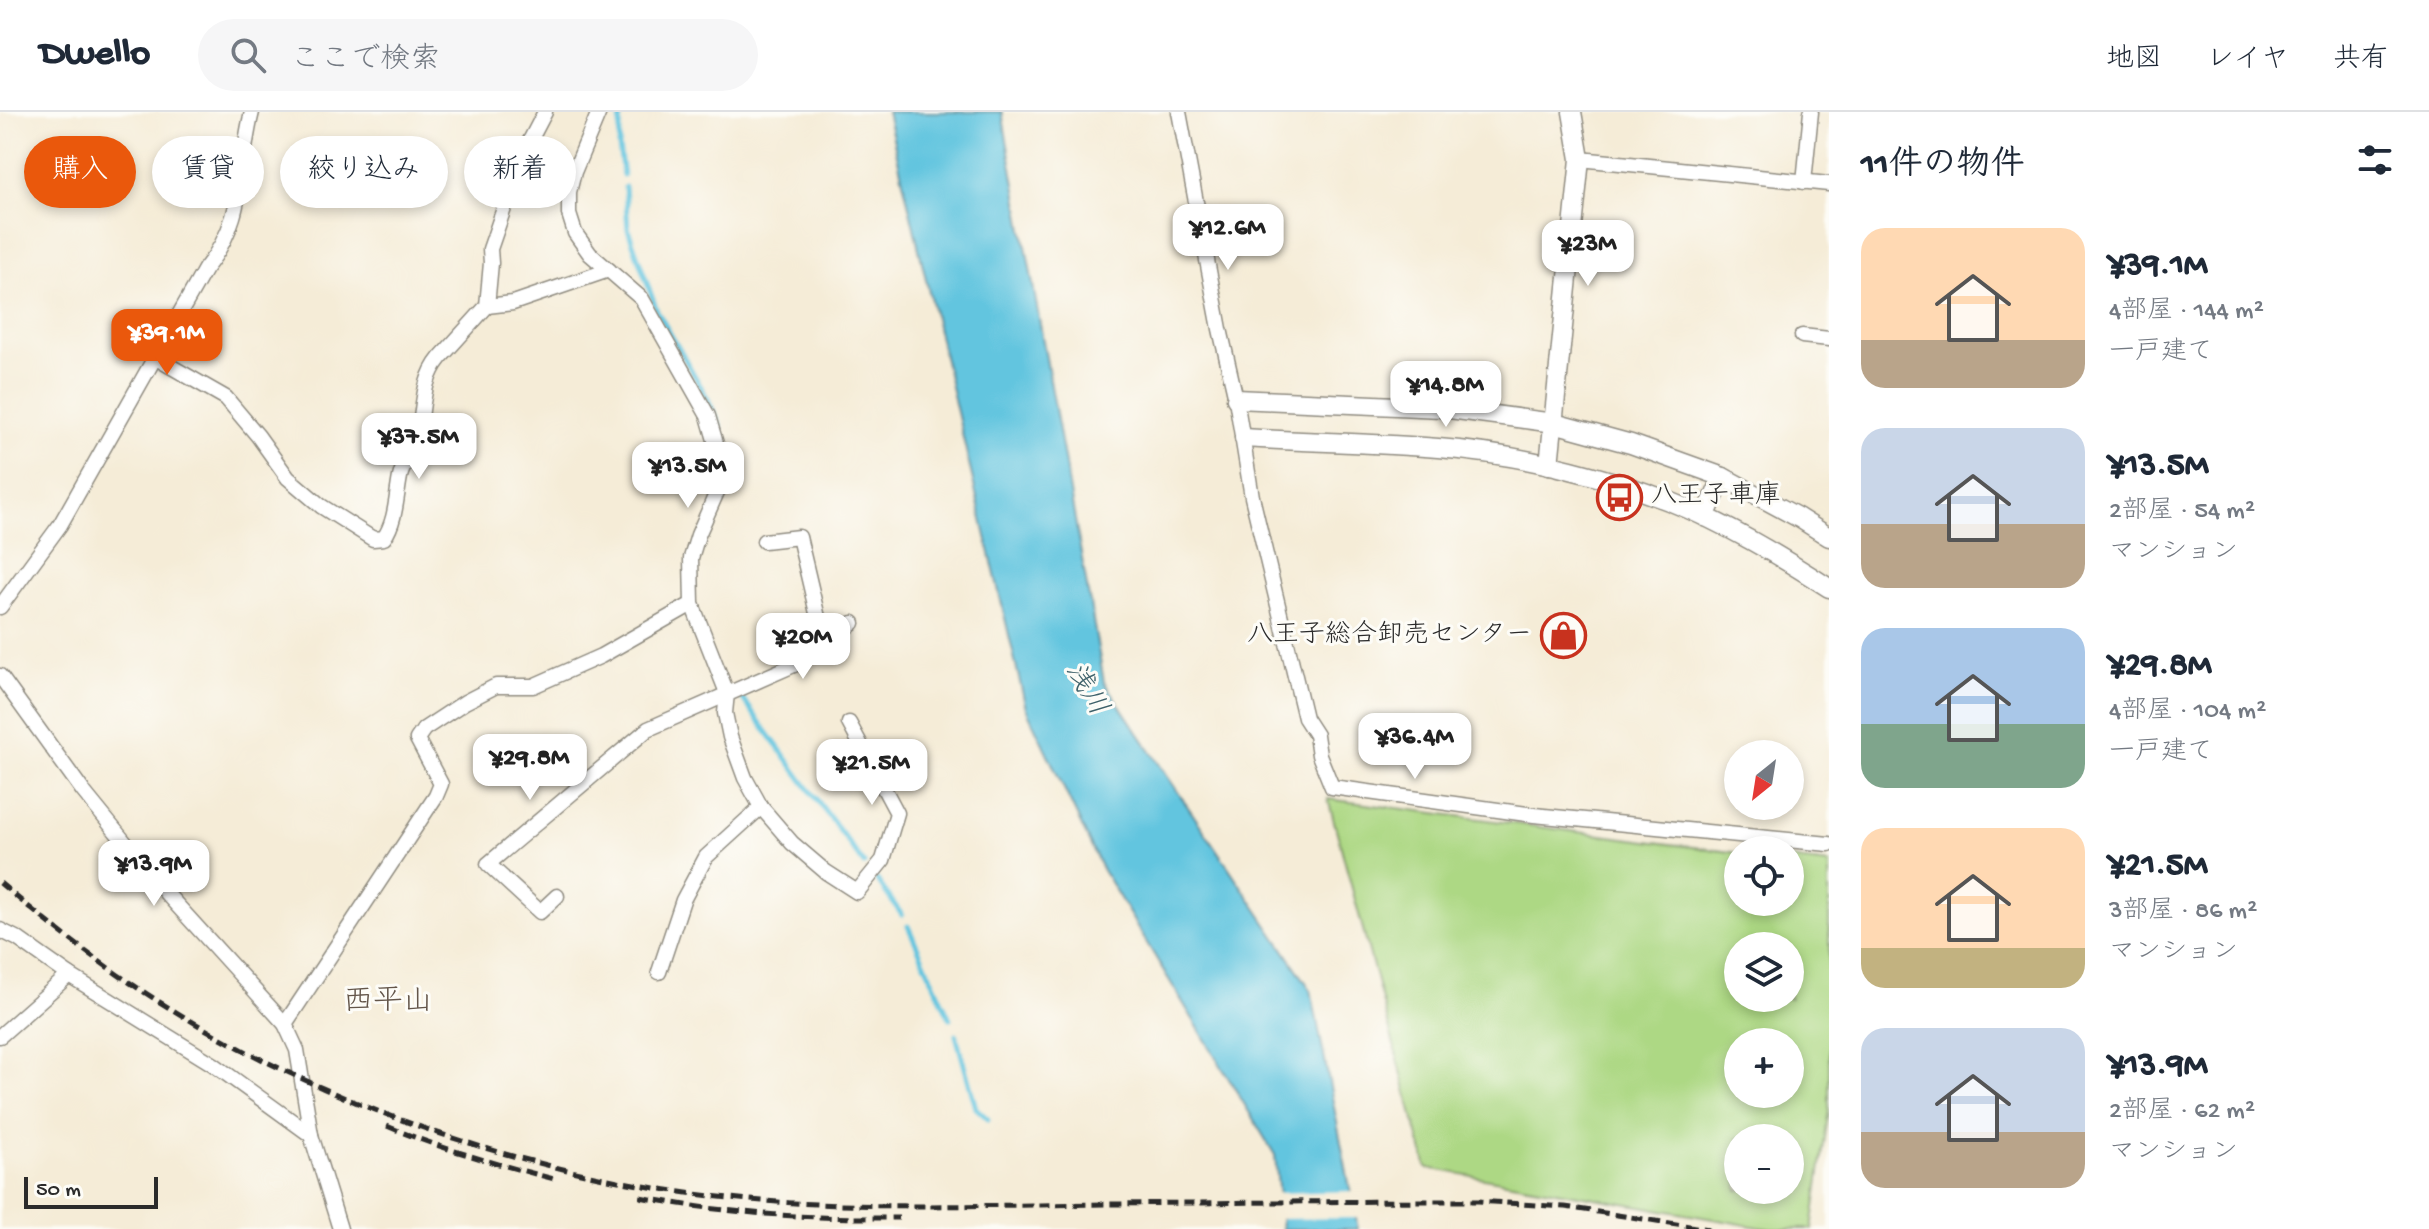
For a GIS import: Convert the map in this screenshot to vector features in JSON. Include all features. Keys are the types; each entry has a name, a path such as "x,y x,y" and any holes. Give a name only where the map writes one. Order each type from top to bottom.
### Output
{"street":[{"path":"0,607 60,525 229,232 237,206 252,112"},
{"path":"156,358 226,398 288,478 321,506 373,539 384,538 390,529 401,472 417,438 422,400 433,366 487,306 490,249 522,156 545,112"},
{"path":"599,112 574,172 569,192 569,214 575,233 590,254 642,299 708,416 717,447 720,485 691,558 692,604 727,693 725,713 730,737 745,778 761,807 792,843 826,872 857,892 883,860 897,813 849,723"},
{"path":"1179,112 1217,316 1244,438 1252,497 1305,718 1316,735 1319,755 1332,787 1549,817 1829,844"},
{"path":"1549,465 1580,159 1572,112"},
{"path":"1804,182 1811,112"},
{"path":"1580,159 1829,184"},
{"path":"487,306 513,303 609,270"},
{"path":"1802,336 1829,339"},
{"path":"1236,399 1442,408 1554,423 1631,444 1723,477 1829,537"},
{"path":"1244,438 1439,448 1549,465 1622,485 1705,517 1784,558 1828,587"},
{"path":"1705,517 1723,477"},
{"path":"764,541 799,537 824,643"},
{"path":"285,1024 436,796 441,784 417,739 424,729 496,686 533,686 601,656 692,604"},
{"path":"557,896 540,912 488,864 648,729 796,664 853,623"},
{"path":"0,676 83,791 157,882 285,1024 297,1050 311,1135 340,1229"},
{"path":"659,972 683,900 706,857 761,807"},
{"path":"0,930 213,1064 311,1135"},
{"path":"0,1036 69,975"}],"green space":[{"path":"1328,799 1724,851 1724,916 1804,916 1804,861 1829,864 1829,1109 1812,1229 1769,1229 1427,1168"}],"water":[{"name":"浅川","path":"887,112 1002,112 1104,682 1311,990 1358,1229 1282,1229 1275,1155 1101,867 1026,708"}],"pier":[{"path":"1355,1191 1360,1218 1277,1219 1275,1193"}],"waterway":[{"path":"621,112 619,147 623,175"},
{"path":"625,187 628,229 657,311 708,399 720,426 726,475"},
{"path":"740,695 864,864"},
{"path":"877,880 902,915"},
{"path":"908,926 950,1019"},
{"path":"956,1035 976,1108 988,1119"}],"railway":[{"path":"0,883 117,974 241,1049 306,1081 441,1134 580,1173 698,1194 796,1203 942,1206 1478,1201 1565,1207 1709,1229"},
{"path":"387,1126 448,1149 554,1179"},
{"path":"640,1197 705,1208 769,1214 899,1218"}],"place":[{"name":"八王子車庫","path":"1620,497"},
{"name":"八王子総合卸売センター","path":"1563,636"}],"district":[{"name":"西平山","path":"388,1003"}]}
